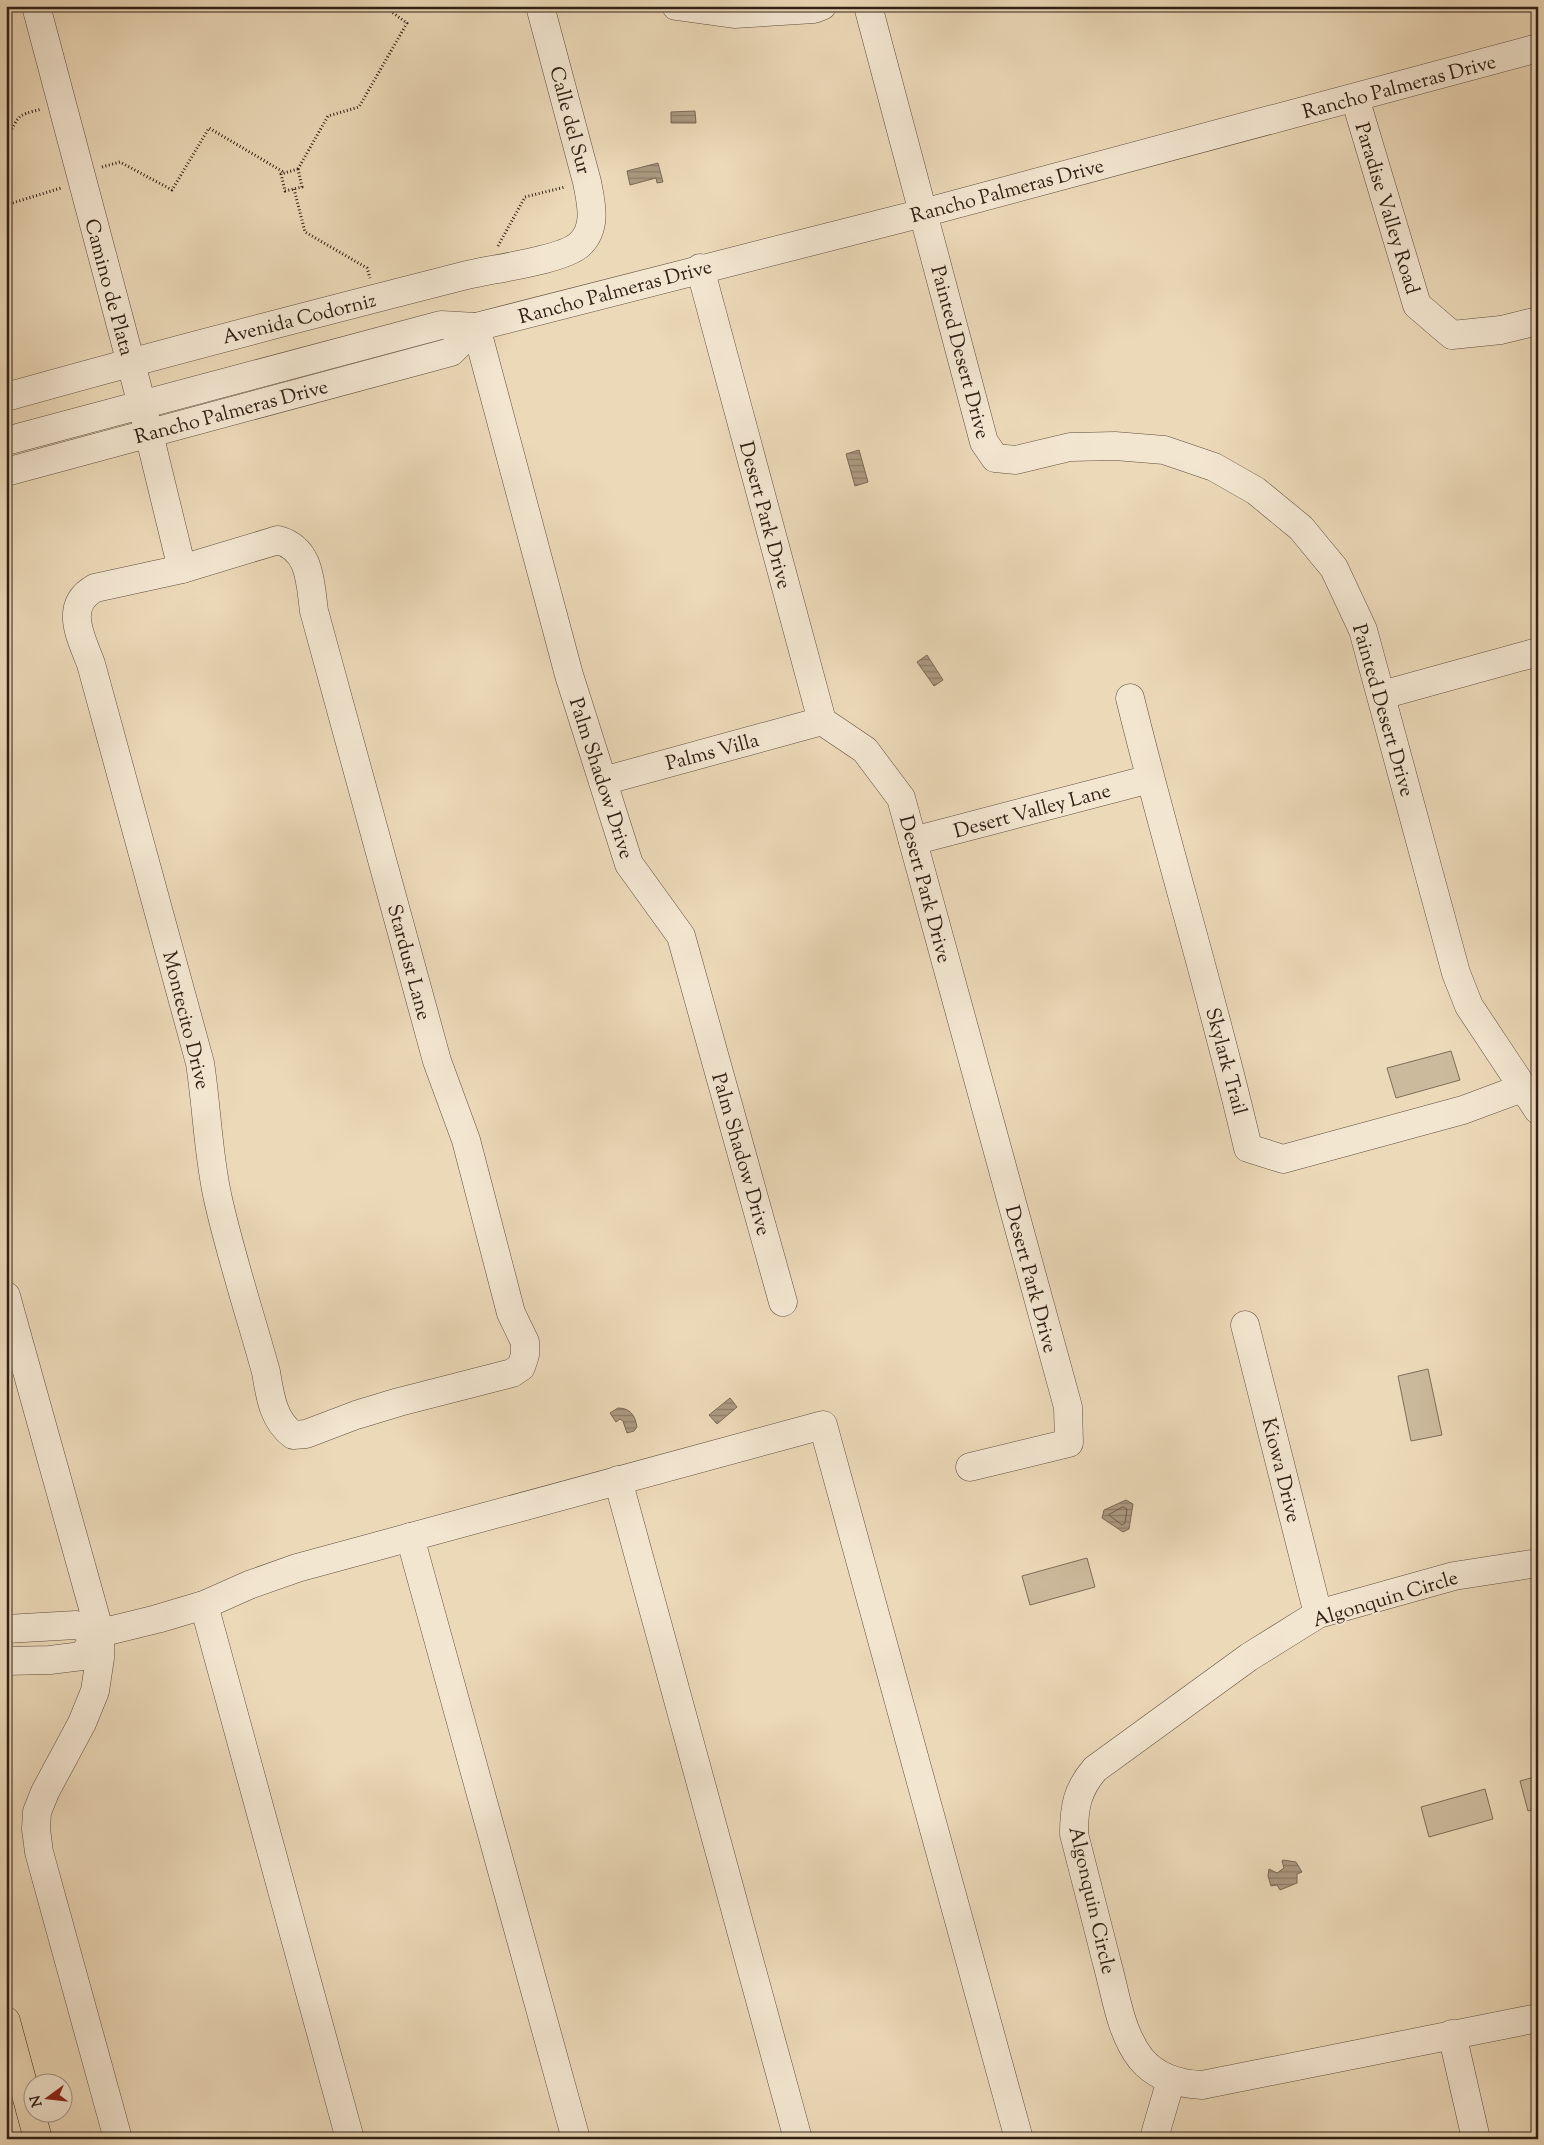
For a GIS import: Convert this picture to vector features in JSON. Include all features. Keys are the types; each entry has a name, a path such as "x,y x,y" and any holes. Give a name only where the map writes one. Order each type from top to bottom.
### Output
{"main road":[{"path":"6,2022 38,2139"}],"street":[{"name":"Camino de Plata","path":"36,6 129,362 142,405 182,568"},
{"name":"Calle del Sur","path":"540,6 593,210 591,225 587,234"},
{"path":"676,6 734,14 814,9 822,6"},
{"name":"Painted Desert Drive","path":"868,6 984,442 995,458 1016,460 1070,447 1115,446 1164,450 1214,467 1256,491 1301,528 1334,568 1363,630 1382,694 1456,973 1469,1006 1538,1110"},
{"name":"Rancho Palmeras Drive","path":"6,441 441,325 476,327 924,212 1538,48"},
{"name":"Paradise Valley Road","path":"1355,98 1416,305 1452,335 1501,330 1538,321"},
{"name":"Avenida Codorniz","path":"6,396 129,362 484,270 559,256 580,244 587,234"},
{"name":"Desert Park Drive","path":"700,268 822,721 865,750 901,798 1068,1408 1069,1443 970,1467"},
{"name":"Rancho Palmeras Drive","path":"6,472 451,352 476,327"},
{"name":"Palm Shadow Drive","path":"476,327 569,675 629,864 681,936 783,1302"},
{"name":"Stardust Lane","path":"182,568 278,540 293,546 303,556 309,571 316,620 437,1062 466,1140 512,1313 525,1342 525,1355 521,1367 512,1373 399,1402"},
{"name":"Montecito Drive","path":"182,568 94,588 83,594 77,609 77,623 91,664 200,1063 206,1102 211,1160 218,1199 266,1372 270,1398 284,1428 293,1435 306,1434 356,1415 399,1402"},
{"path":"1382,694 1538,652"},
{"name":"Skylark Trail","path":"1130,698 1150,780 1233,1081 1248,1148 1283,1159 1463,1110 1522,1088"},
{"name":"Palms Villa","path":"603,781 822,721"},
{"name":"Desert Valley Lane","path":"913,841 1150,780"},
{"path":"6,1296 100,1633 100,1658 95,1691 82,1723 45,1792 38,1812 36,1829 40,1852 118,2139"},
{"name":"Kiowa Drive","path":"1245,1326 1318,1614"},
{"path":"6,1629 76,1625 100,1633 158,1619 204,1605 249,1585 297,1568 823,1425 1019,2139"},
{"path":"618,1480 798,2139"},
{"path":"410,1537 576,2139"},
{"name":"Algonquin Circle","path":"1538,1563 1454,1576 1318,1614 1250,1657 1095,1769 1083,1783 1074,1813 1074,1834 1125,2030 1142,2060 1154,2071 1171,2080 1186,2084 1202,2084 1538,2018"},
{"path":"204,1605 350,2139"},
{"path":"6,1661 50,1660 82,1656 100,1633"},
{"path":"1452,2034 1476,2139"},
{"path":"1158,2139 1156,2131 1171,2080"}],"path":[{"path":"298,169 281,174 285,191 302,187 298,169 328,116 359,108 407,23 386,8 387,6"},
{"path":"6,138 17,117 23,113 62,103"},
{"path":"6,204 81,178 120,162 172,190 209,128 285,173"},
{"path":"484,270 525,198 587,182"},
{"path":"294,189 305,232 367,268 375,298"}],"shaded area":[{"path":"1451,1051 1460,1080 1396,1098 1387,1068"},
{"path":"1428,1369 1442,1435 1411,1441 1398,1376"},
{"path":"1087,1558 1095,1587 1030,1605 1022,1576"},
{"path":"1538,1776 1538,1808 1528,1811 1520,1781"},
{"path":"1485,1789 1493,1819 1429,1837 1421,1807"}],"water":[{"path":"695,111 696,123 671,123 671,112"},
{"path":"658,163 663,182 657,183 656,178 630,185 627,171"},
{"path":"859,450 868,482 855,486 846,454"},
{"path":"927,655 943,680 934,686 917,662"},
{"path":"730,1398 737,1407 717,1424 709,1415"},
{"path":"618,1408 626,1409 633,1416 637,1427 634,1431 627,1433 623,1421 620,1419 616,1422 610,1413"},
{"path":"1126,1500 1133,1504 1129,1529 1123,1532 1102,1518 1104,1510"},
{"path":"1283,1860 1296,1862 1302,1872 1297,1874 1297,1883 1280,1890 1277,1885 1271,1886 1268,1876 1269,1869 1277,1873 1284,1868"}]}
